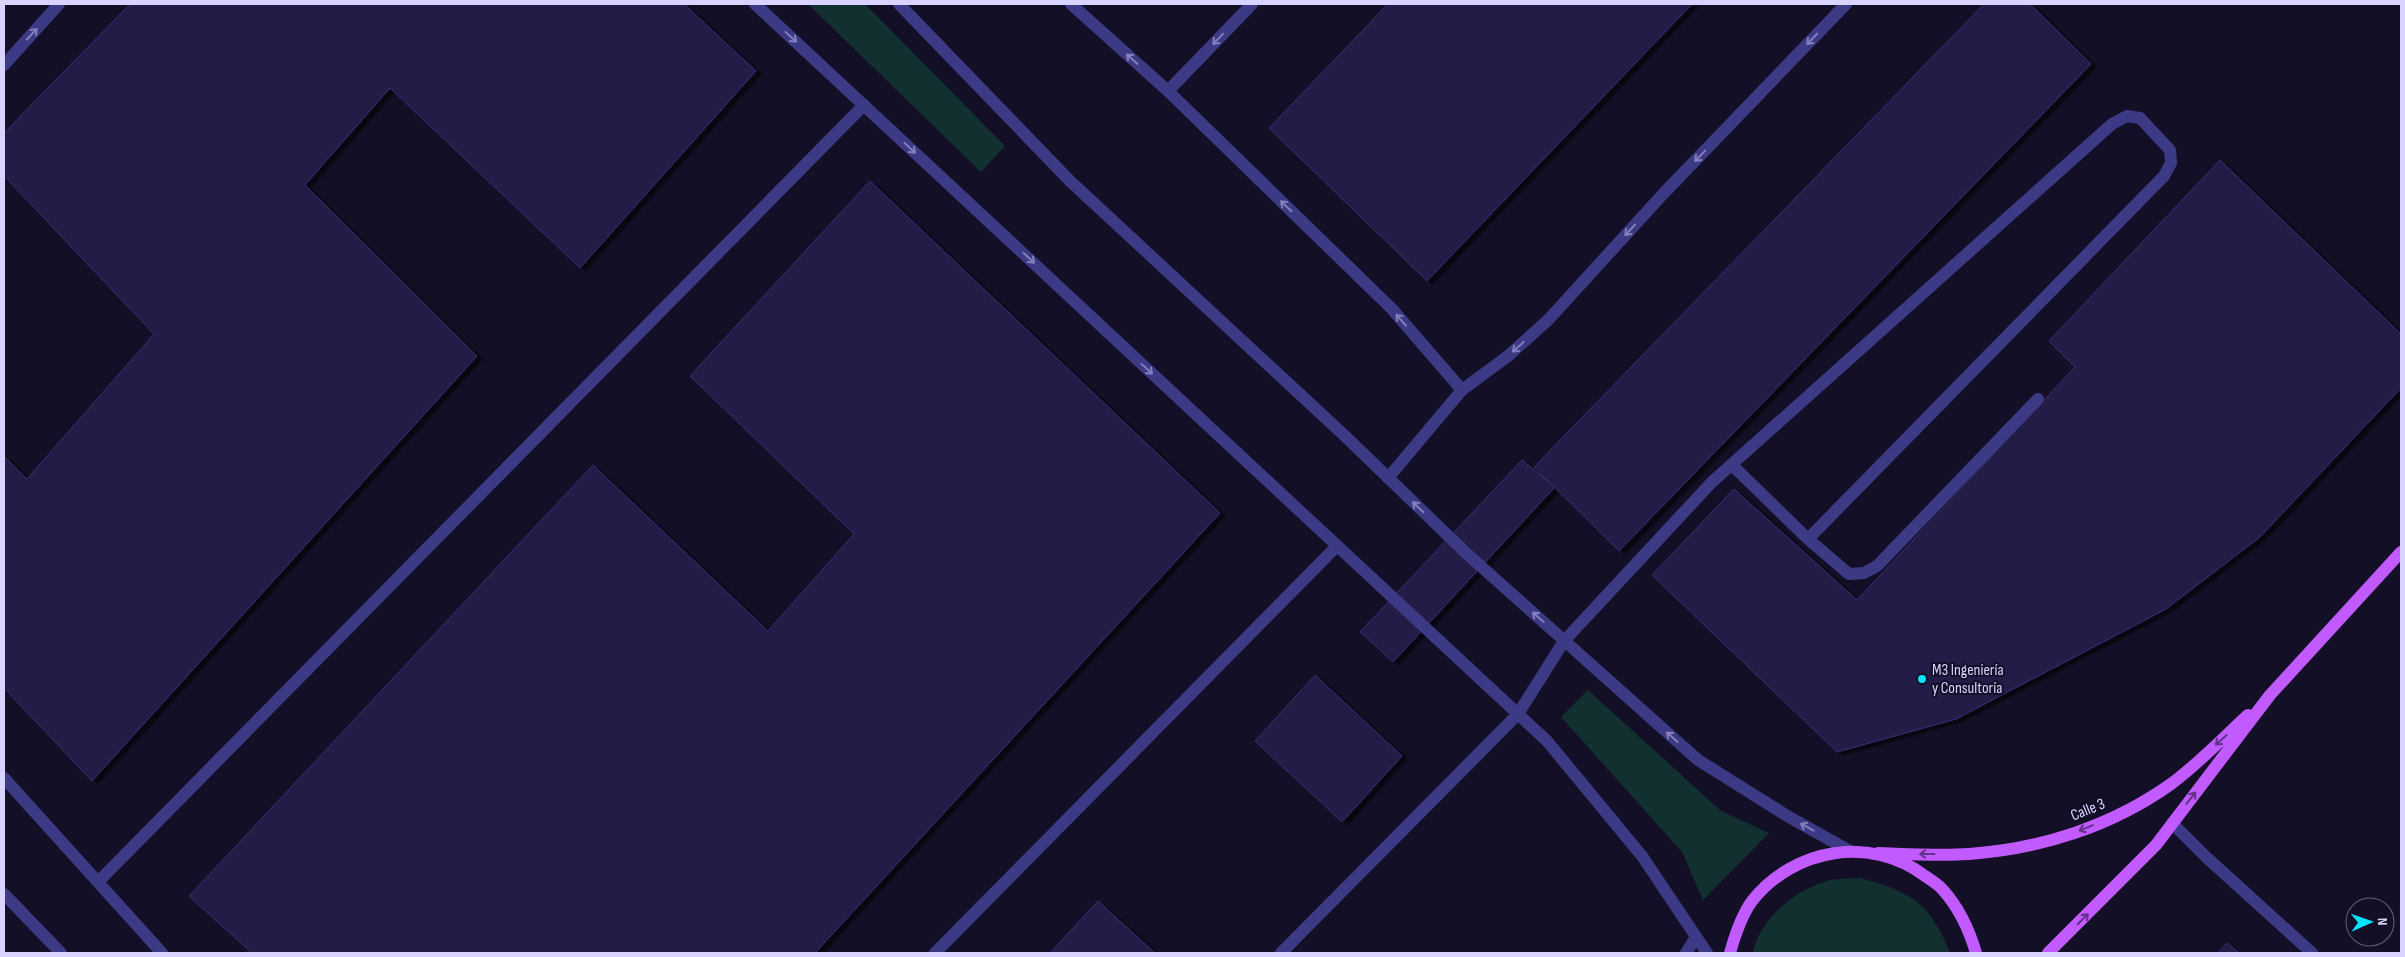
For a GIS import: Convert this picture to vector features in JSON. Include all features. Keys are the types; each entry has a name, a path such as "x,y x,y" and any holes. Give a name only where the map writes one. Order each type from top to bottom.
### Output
{"main road":[{"name":"Calle 3","path":"2048,953 2156,845 2270,695 2401,552"},
{"name":"Calle 3","path":"1878,853 1968,854 2040,844 2075,833 2141,803 2172,783 2270,695"},
{"path":"1730,953 1738,927 1752,902 1771,881 1795,865 1821,855 1850,851 1878,853 1912,866 1942,888 1964,918 1976,953"}],"street":[{"path":"4,64 60,4"},
{"path":"755,4 1547,741 1642,856 1707,953"},
{"path":"900,4 1070,181 1466,553 1564,641 1698,760 1789,817 1850,851"},
{"path":"1071,4 1168,91 1392,309 1462,390"},
{"path":"1168,91 1252,4"},
{"path":"1388,478 1462,390 1508,356 1549,319 1663,194 1846,4"},
{"path":"99,881 864,105"},
{"path":"1281,953 1518,714 1564,641 1712,482 2112,124 2127,116 2140,118 2170,150 2171,163 2164,176 1808,540"},
{"path":"1732,465 1808,540 1849,574 1864,573 1877,566 2038,399"},
{"path":"935,953 1337,546"},
{"path":"4,778 162,953"},
{"path":"2172,823 2205,856 2312,953"},
{"path":"4,894 61,953"},
{"path":"1686,953 1696,936"}],"green space":[{"path":"808,4 865,4 1005,146 981,172"},
{"path":"1588,690 1721,811 1769,833 1703,900 1682,852 1561,717"},
{"path":"1859,878 1892,888 1916,901 1935,922 1950,953 1753,953 1756,941 1770,919 1779,909 1801,892 1828,881"}],"building":[{"path":"130,4 684,4 756,71 580,268 390,88 305,185 477,356 92,781 4,688 4,456 27,479 154,334 4,176 4,133"},
{"path":"1388,4 1692,4 1427,281 1269,128"},
{"path":"1984,4 2030,4 2091,64 1619,551 1534,467"},
{"path":"2220,160 2401,334 2401,388 2260,537 2166,609 1956,719 1837,752 1652,575 1734,489 1857,600 2075,367 2049,341"},
{"path":"870,181 1220,513 815,953 252,953 189,896 593,465 768,631 854,534 690,376"},
{"path":"1522,460 1555,487 1393,662 1360,632"},
{"path":"1315,675 1402,756 1342,822 1255,741"},
{"path":"1098,901 1155,953 1050,953"},
{"path":"2227,943 2239,953 2218,953"}],"place":[{"name":"M3 Ingeniería y Consultoría","path":"1922,679"}]}
